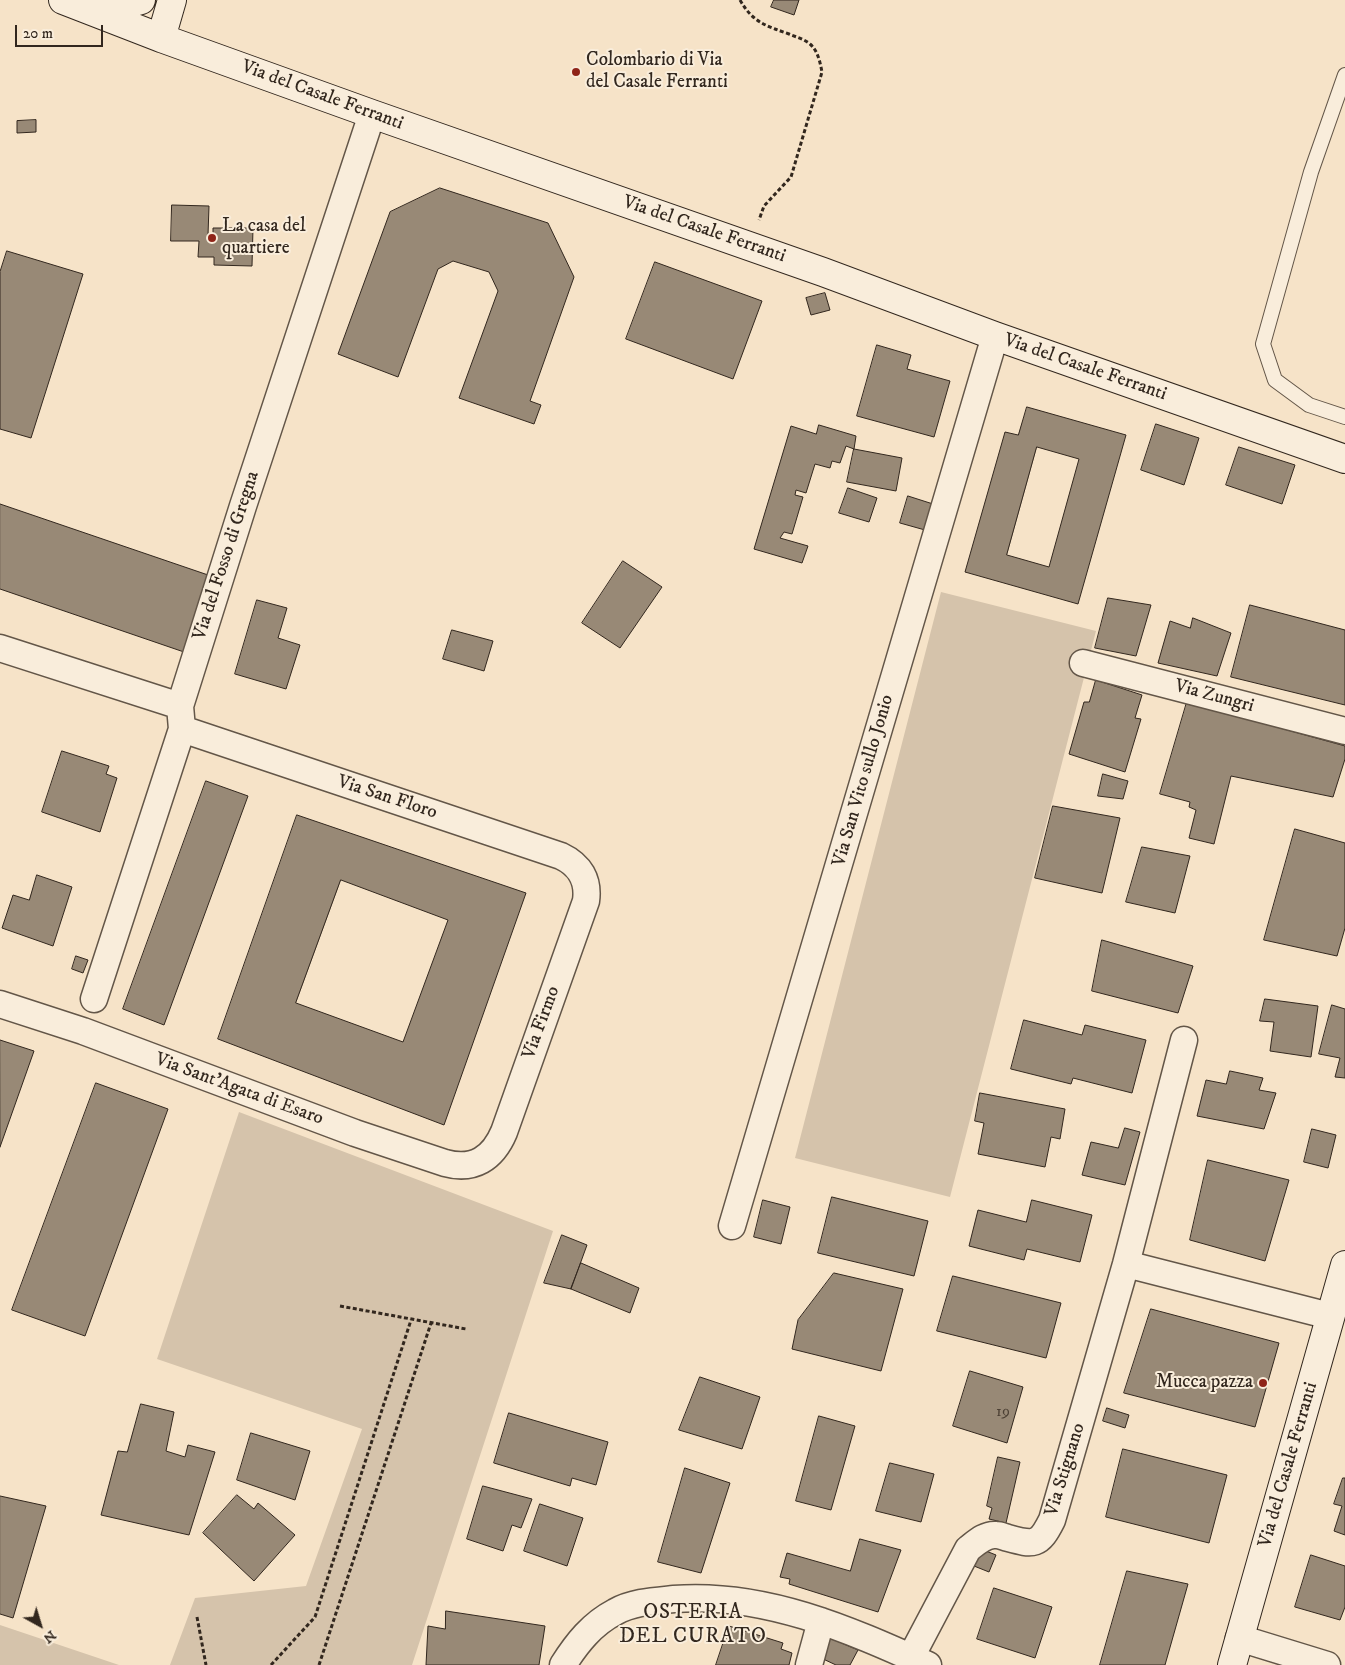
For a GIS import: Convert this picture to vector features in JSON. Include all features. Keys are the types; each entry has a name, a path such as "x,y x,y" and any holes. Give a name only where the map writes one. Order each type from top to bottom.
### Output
{"street":[{"name":"Via del Casale Ferranti","path":"63,0 161,38 372,114 1345,459"},
{"path":"92,10 120,6 141,0"},
{"path":"161,38 172,0"},
{"name":"Via del Fosso di Gregna","path":"94,999 181,718 246,497 372,114"},
{"name":"Via San Vito sullo Jonio","path":"732,1226 996,336"},
{"name":"Via San Floro","path":"0,648 140,693 181,718 561,856 573,863 584,877"},
{"name":"Via Zungri","path":"1083,663 1345,731"},
{"name":"Via Firmo","path":"480,1162 496,1147 504,1132 586,901 587,885 584,877"},
{"name":"Via Sant'Agata di Esaro","path":"0,1004 83,1031 355,1133 445,1163 459,1166 480,1162"},
{"name":"Via Stignano","path":"919,1661 968,1550 982,1538 997,1534 1026,1543 1035,1542 1047,1530 1056,1510 1126,1264 1184,1040"},
{"path":"1126,1264 1330,1316"},
{"name":"Via del Casale Ferranti","path":"1232,1665 1345,1265"},
{"path":"563,1665 580,1640 596,1624 614,1612 638,1603 682,1598 720,1598 777,1608 821,1621 919,1661"},
{"path":"809,1665 821,1621"},
{"path":"1239,1638 1328,1665"}],"lane":[{"path":"1345,76 1311,172 1263,344 1275,380 1309,405 1345,417"}],"path":[{"path":"740,0 754,19 811,45 820,58 822,72 791,176 764,206 758,222"},
{"path":"340,1306 466,1329"},
{"path":"270,1665 315,1617 411,1320"},
{"path":"319,1665 431,1323"},
{"path":"197,1617 206,1665"}],"shaded area":[{"path":"941,592 1096,631 950,1197 795,1158"},
{"path":"239,1112 553,1231 412,1665 170,1665 195,1598 306,1586 362,1429 157,1359"},
{"path":"0,1625 119,1665 0,1665"}],"building":[{"path":"774,0 799,0 794,15 771,7"},
{"path":"36,120 36,132 17,133 17,121"},
{"path":"440,188 548,223 574,277 530,401 541,405 534,424 459,398 498,291 489,272 453,261 438,269 398,377 338,354 390,212"},
{"name":"La casa del quartiere","path":"172,205 209,206 208,235 213,235 213,228 253,228 252,266 214,265 214,257 198,257 199,241 171,241"},
{"path":"7,251 83,274 31,438 0,429 0,272"},
{"path":"655,262 762,301 733,379 626,339"},
{"path":"825,293 830,310 811,315 806,298"},
{"path":"877,345 911,355 907,369 950,381 934,437 857,416"},
{"path":"1027,407 1126,435 1078,604 965,572 1005,432 1018,435","holes":["1037,447 1079,459 1049,567 1007,555"]},
{"path":"1156,424 1199,438 1184,485 1141,470"},
{"path":"819,425 856,436 854,449 846,446 840,463 832,461 830,468 815,464 806,493 796,490 795,495 803,497 792,534 784,532 780,538 808,546 802,563 754,549 791,426 816,434"},
{"path":"1239,447 1295,465 1282,504 1226,485"},
{"path":"854,449 902,458 896,491 847,482"},
{"path":"848,488 877,498 869,522 839,513"},
{"path":"908,496 933,504 925,530 900,523"},
{"path":"0,504 211,576 184,652 0,589"},
{"path":"623,561 662,587 620,648 582,623"},
{"path":"1108,598 1151,605 1136,656 1095,648"},
{"path":"257,600 287,608 278,638 300,645 286,689 235,674"},
{"path":"1250,605 1345,630 1345,705 1231,677"},
{"path":"1193,618 1231,633 1217,676 1158,663 1170,621 1190,628"},
{"path":"452,630 493,641 484,671 443,659"},
{"path":"1096,680 1142,695 1135,718 1141,719 1125,772 1069,754 1084,702 1089,702"},
{"path":"1187,702 1345,746 1345,759 1333,797 1231,776 1214,844 1189,838 1196,810 1189,807 1190,802 1160,794"},
{"path":"62,751 109,766 106,774 117,778 100,832 42,812"},
{"path":"1103,774 1128,781 1123,799 1098,796"},
{"path":"206,781 248,796 164,1025 123,1009"},
{"path":"1053,806 1120,818 1102,893 1035,878"},
{"path":"297,815 526,893 444,1125 218,1039","holes":["341,880 448,920 403,1042 296,1003"]},
{"path":"1295,829 1345,843 1345,928 1337,956 1264,940"},
{"path":"1142,847 1190,856 1175,913 1126,902"},
{"path":"37,875 72,887 53,946 2,928 13,895 29,900"},
{"path":"1102,940 1193,966 1178,1013 1092,991"},
{"path":"76,956 88,960 83,973 72,969"},
{"path":"1265,999 1318,1006 1311,1057 1270,1051 1274,1022 1260,1021"},
{"path":"1332,1005 1345,1009 1345,1078 1335,1077 1340,1058 1319,1054"},
{"path":"1024,1020 1082,1035 1085,1025 1146,1040 1132,1093 1073,1078 1071,1084 1011,1069"},
{"path":"0,1040 34,1051 0,1147"},
{"path":"1230,1071 1263,1078 1259,1090 1276,1093 1264,1129 1197,1116 1206,1080 1226,1084"},
{"path":"96,1083 168,1109 85,1336 12,1310"},
{"path":"980,1093 1065,1109 1060,1139 1051,1137 1045,1167 978,1154 984,1123 975,1121"},
{"path":"1125,1128 1140,1132 1125,1185 1082,1175 1091,1142 1118,1148"},
{"path":"1312,1129 1336,1135 1328,1168 1304,1162"},
{"path":"1208,1160 1289,1180 1265,1261 1190,1240"},
{"path":"832,1197 928,1221 914,1276 818,1253"},
{"path":"763,1200 790,1207 781,1244 754,1237"},
{"path":"1032,1200 1092,1215 1080,1262 1027,1249 1024,1260 969,1246 978,1210 1026,1222"},
{"path":"562,1235 587,1245 571,1289 544,1283"},
{"path":"581,1263 639,1288 630,1313 571,1289"},
{"path":"834,1273 903,1289 881,1371 792,1349 798,1320"},
{"path":"953,1276 1061,1303 1046,1358 937,1331"},
{"path":"1151,1309 1279,1343 1255,1427 1124,1393"},
{"path":"970,1371 1023,1387 1007,1443 953,1426"},
{"path":"700,1377 760,1397 742,1449 679,1430"},
{"path":"141,1404 174,1412 166,1451 185,1457 188,1445 215,1452 189,1535 101,1515 118,1451 127,1452"},
{"path":"1107,1408 1129,1415 1125,1428 1103,1421"},
{"path":"509,1413 608,1442 596,1485 572,1478 570,1486 494,1463"},
{"path":"819,1416 855,1426 831,1510 796,1501"},
{"path":"251,1433 310,1451 295,1500 237,1480"},
{"path":"1123,1449 1227,1475 1209,1543 1106,1517"},
{"path":"998,1457 1020,1462 1006,1523 989,1519 992,1508 987,1506"},
{"path":"890,1463 934,1474 921,1522 876,1511"},
{"path":"685,1468 730,1483 701,1573 658,1562"},
{"path":"1343,1478 1345,1478 1345,1535 1334,1531 1342,1506 1334,1504"},
{"path":"483,1486 532,1499 521,1528 512,1525 503,1551 467,1539"},
{"path":"237,1495 254,1509 258,1503 295,1535 254,1581 203,1533"},
{"path":"0,1496 46,1506 13,1618 0,1614"},
{"path":"540,1504 583,1518 567,1566 524,1551"},
{"path":"860,1539 901,1550 878,1612 789,1584 790,1579 780,1577 787,1553 850,1571"},
{"path":"976,1547 996,1555 989,1572 969,1564"},
{"path":"1311,1555 1345,1566 1345,1607 1340,1620 1295,1607"},
{"path":"1127,1571 1188,1584 1165,1665 1100,1665"},
{"path":"994,1588 1052,1607 1035,1658 977,1639"},
{"path":"446,1611 545,1626 539,1665 426,1665 428,1626 445,1629"},
{"path":"729,1626 783,1643 781,1649 792,1653 789,1665 716,1665"},
{"path":"830,1638 858,1650 850,1665 836,1665 821,1658"}],"place":[{"name":"Colombario di Via del Casale Ferranti","path":"576,72"},
{"name":"La casa del quartiere","path":"212,238"},
{"name":"Mucca pazza","path":"1263,1383"}],"district":[{"name":"OSTERIA DEL CURATO","path":"693,1626"}]}
